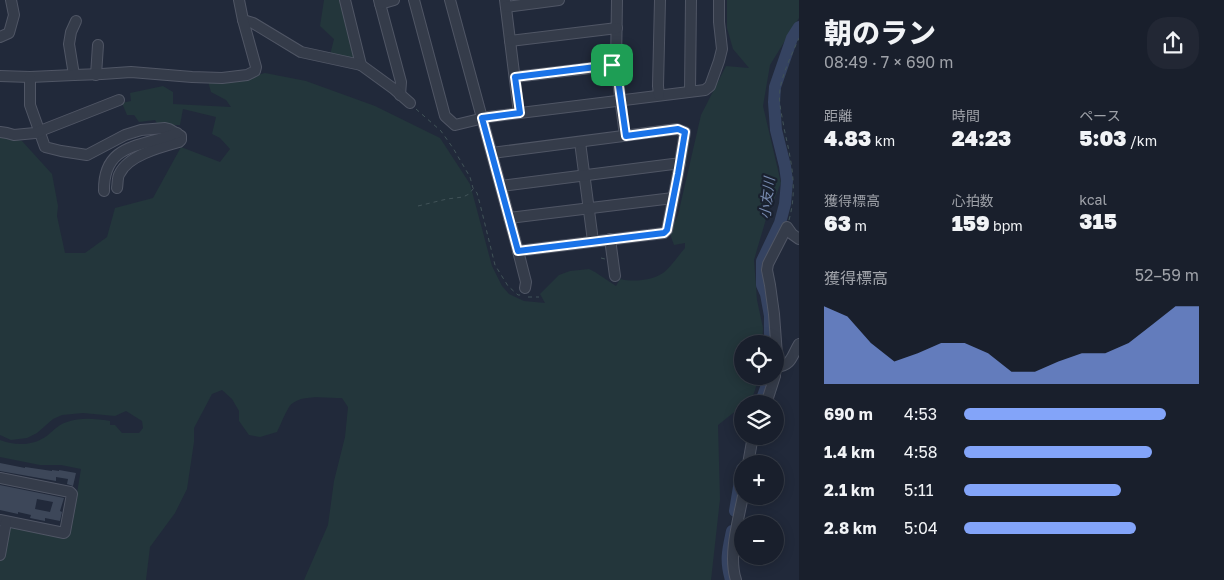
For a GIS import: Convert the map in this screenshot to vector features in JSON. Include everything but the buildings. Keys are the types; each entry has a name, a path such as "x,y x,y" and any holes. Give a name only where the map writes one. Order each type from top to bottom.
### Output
{"street":[{"path":"0,37 9,33 14,15 11,0"},
{"path":"0,76 96,75 131,72 222,78 247,75 255,71 256,67 239,0"},
{"path":"345,0 361,65"},
{"path":"394,0 380,2 402,82 400,94"},
{"path":"414,0 445,116 455,125 482,118 705,90 710,86 722,49 719,0"},
{"path":"450,0 518,251 526,282 525,288"},
{"path":"520,113 505,3 559,0"},
{"path":"617,0 616,65 626,136"},
{"path":"658,95 660,0"},
{"path":"690,91 691,0"},
{"path":"243,20 253,23 293,48 307,54 361,65 400,94 410,104"},
{"path":"74,75 69,44 71,32 76,21"},
{"path":"510,41 617,28"},
{"path":"96,75 98,45"},
{"path":"515,77 616,65"},
{"path":"30,77 30,105 46,147 87,154 132,132 141,130 165,128 181,136 182,139 179,142 143,154 126,166 118,174 117,188"},
{"path":"0,132 20,135 40,132 119,100"},
{"path":"492,153 678,129 685,132 667,230 664,233 518,251"},
{"path":"104,191 106,169 115,156 138,144 177,133"},
{"path":"580,142 593,241"},
{"path":"501,186 680,164"},
{"path":"509,218 673,198"},
{"path":"776,335 767,270 768,264 787,227 799,239"},
{"path":"610,239 615,276"},
{"path":"784,366 791,360 799,344"},
{"path":"0,478 70,492 72,494 64,533 3,521 0,554"},
{"path":"736,580 733,555 741,505"}],"path":[{"path":"787,227 794,200 794,182 780,106 780,90 799,38"},
{"path":"410,104 446,137 470,177 480,204 495,265 508,286 518,295 539,297"},
{"path":"418,206 463,197 470,194 473,188"}],"green space":[{"path":"324,0 341,0 356,59 330,55 334,39 320,26"},
{"path":"727,0 799,0 799,18 770,65 763,106 781,183 766,219 754,260 757,300 763,328 763,335 734,335 734,385 756,385 752,395 734,395 734,412 718,425 720,499 711,580 304,580 328,525 334,481 345,437 348,407 342,398 313,397 299,400 289,407 277,432 260,437 249,435 239,421 239,411 232,399 222,390 212,394 194,428 194,442 187,489 175,513 150,547 146,580 0,580 0,556 9,526 67,537 74,511 81,469 61,465 40,465 0,457 0,440 19,444 31,443 43,439 64,423 83,419 110,421 110,425 115,425 122,433 139,433 143,428 142,421 126,411 115,416 83,413 62,415 53,419 37,433 27,438 11,440 0,435 0,134 22,141 52,174 58,206 57,216 65,253 85,253 107,237 115,208 153,198 181,147 220,162 230,149 220,138 212,134 216,117 183,109 180,125 158,125 155,120 139,122 134,115 127,115 122,103 131,101 130,93 163,86 173,92 173,104 231,107 226,100 211,92 209,80 242,79 265,73 306,81 375,106 440,138 470,184 492,266 502,286 509,294 524,301 545,303 540,294 559,275 570,271 589,269 616,286 620,279 642,280 658,276 669,268 685,248 685,243 674,245 670,234 678,215 701,115 726,66 749,68 733,49 727,28"}],"waterway":[{"name":"小友川","path":"770,335 770,316 766,294 762,285 762,261 780,223 785,204 787,181 776,130 775,87 792,38 799,27"},
{"name":"小友川","path":"763,395 767,385"},
{"name":"小友川","path":"735,511 736,505"},
{"name":"小友川","path":"731,580 728,550 732,531"}],"route":[{"path":"612,65 616,65 626,136 678,129 685,132 667,230 664,233 518,251 482,118 520,113 515,77 612,65"}]}
